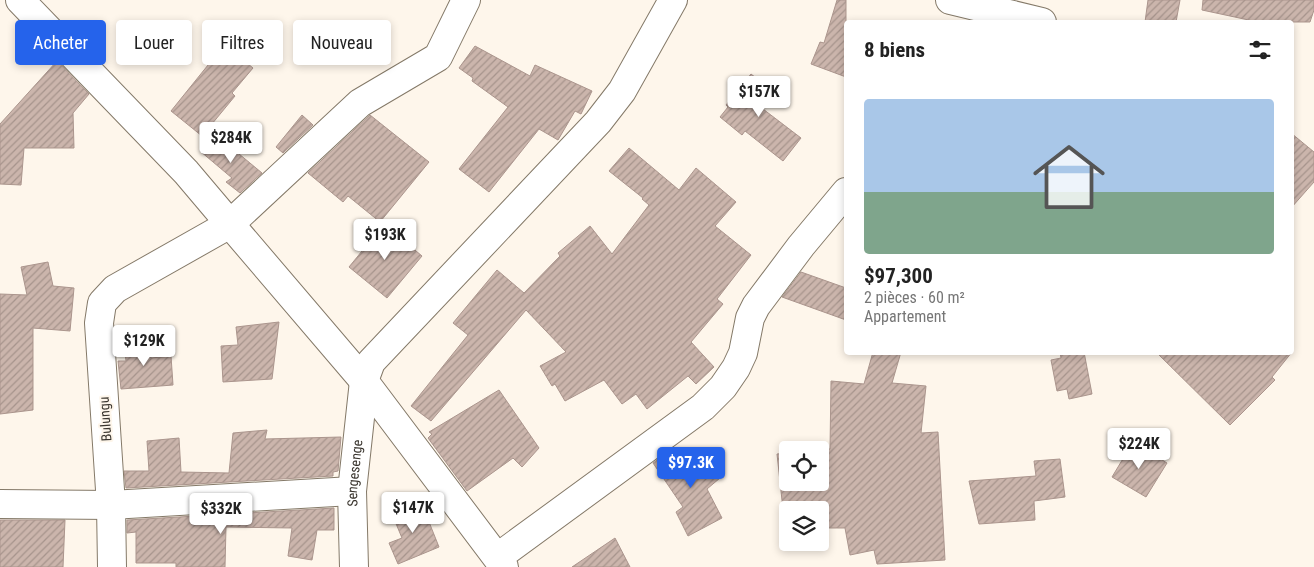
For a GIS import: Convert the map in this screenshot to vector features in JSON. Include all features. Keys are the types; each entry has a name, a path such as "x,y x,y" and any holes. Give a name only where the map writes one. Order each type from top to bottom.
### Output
{"street":[{"path":"20,0 186,172 364,381 501,562 703,407 723,387 736,368 743,353 750,318 756,306 801,246 844,194"},
{"name":"Bulungu","path":"112,567 111,505 99,322 102,303 115,289 230,224 360,102 438,57 466,0"},
{"name":"Sengesenge","path":"354,567 352,491 364,381 371,362 598,122 622,91 673,0"},
{"path":"950,0 1034,20"},
{"path":"0,504 111,505 352,491"}],"building":[{"path":"837,0 846,0 844,76 811,64 820,42 824,43"},
{"path":"1148,0 1180,0 1176,20 1145,20"},
{"path":"1203,0 1314,0 1314,10 1310,22 1249,20 1202,10"},
{"path":"475,46 530,76 535,65 592,91 581,114 575,111 558,140 539,129 489,192 459,169 508,107 472,81 473,78 459,68"},
{"path":"53,65 61,65 89,94 73,113 74,148 24,148 21,185 0,184 0,124"},
{"path":"208,65 249,65 253,68 232,93 235,96 202,136 171,111"},
{"path":"751,74 775,93 763,109 801,138 783,161 745,131 742,135 720,117 728,107 726,105"},
{"path":"302,115 313,125 283,153 276,147"},
{"path":"370,115 429,162 380,222 348,196 343,202 308,173"},
{"path":"215,134 262,173 240,193 226,182 232,178 200,151"},
{"path":"1294,135 1314,152 1314,182 1294,205"},
{"path":"629,148 679,190 696,168 736,202 715,226 751,255 717,299 723,304 691,342 714,367 696,384 688,376 647,409 636,394 622,404 604,380 565,401 555,384 552,386 540,366 566,352 526,310 431,421 411,406 468,335 453,323 497,270 524,293 560,256 558,253 590,226 612,254 649,205 609,171"},
{"path":"384,224 422,256 387,298 349,267"},
{"path":"48,262 53,286 74,288 70,331 33,328 33,410 0,414 0,294 27,295 21,267"},
{"path":"801,272 844,287 844,319 782,297"},
{"path":"279,322 272,379 223,382 221,346 238,345 236,327"},
{"path":"150,338 151,358 171,356 173,385 121,389 118,361 126,361 124,341"},
{"path":"872,355 900,355 892,383 926,386 921,433 938,432 945,560 877,564 874,550 850,555 845,528 829,528 829,501 782,501 781,491 829,491 831,381 864,384"},
{"path":"1060,355 1085,355 1092,394 1069,399 1067,389 1057,391 1051,360 1061,358"},
{"path":"1159,355 1290,355 1272,377 1275,380 1230,425"},
{"path":"499,390 539,448 522,467 513,458 467,491 428,438 432,434 429,432"},
{"path":"267,430 265,439 341,437 338,471 333,472 333,476 126,488 124,471 149,471 147,441 179,438 181,472 229,473 233,433"},
{"path":"1133,442 1167,463 1146,497 1112,477"},
{"path":"672,449 682,465 700,452 720,478 707,489 722,518 688,536 676,512 683,507 653,463"},
{"path":"777,454 779,454 779,472"},
{"path":"1060,459 1065,497 1034,501 1035,520 979,524 969,481 1036,476 1034,461"},
{"path":"421,502 439,547 398,564 389,543 402,538 392,514"},
{"path":"334,508 334,530 317,530 312,560 288,556 292,528 226,527 225,567 176,567 176,563 136,563 136,532 127,533 127,520"},
{"path":"0,520 65,520 63,567 0,567"},
{"path":"615,538 630,567 572,567"}]}
